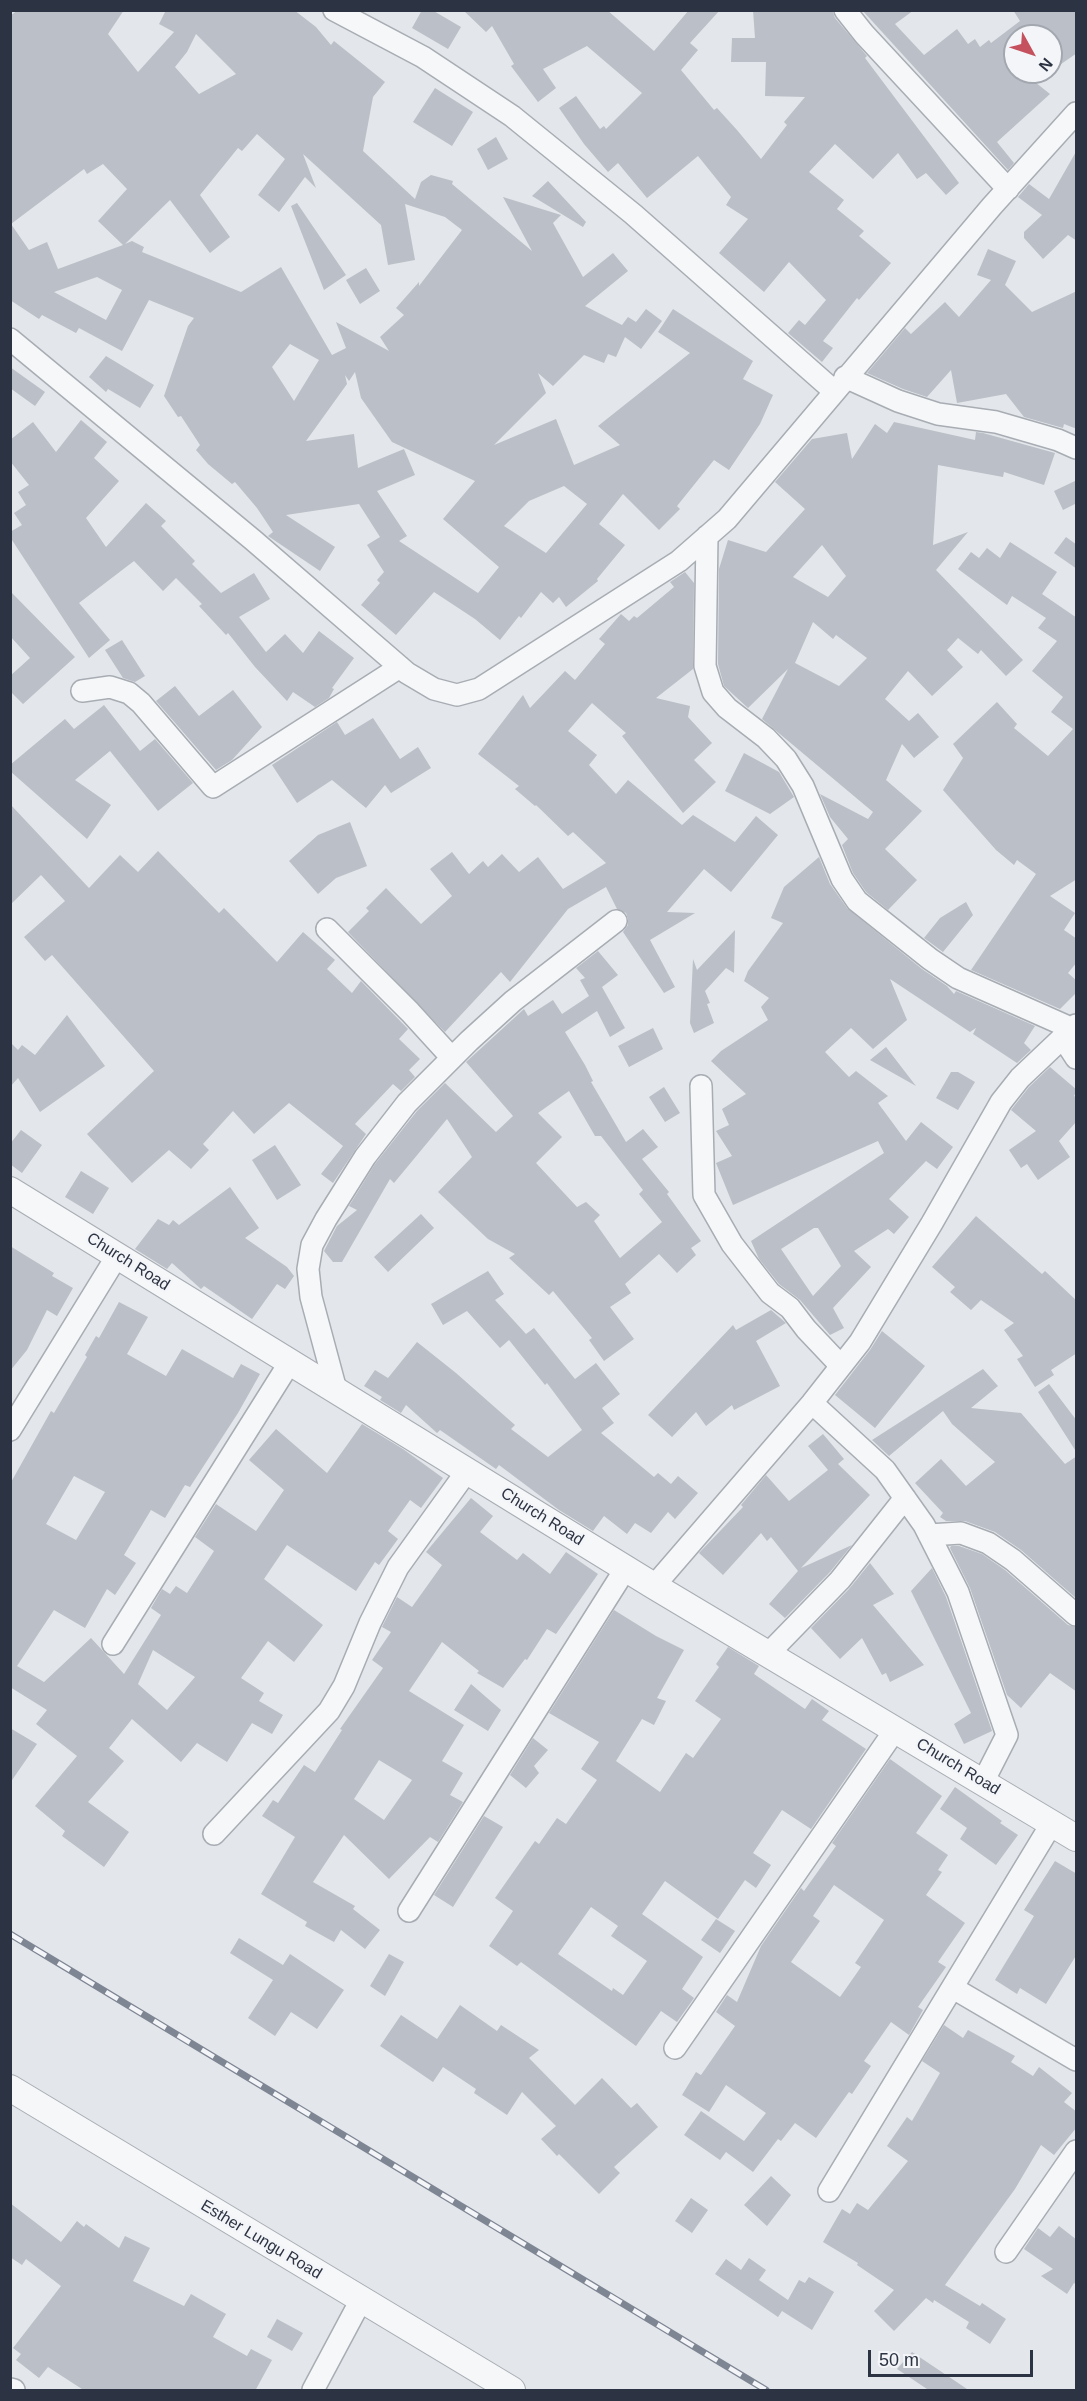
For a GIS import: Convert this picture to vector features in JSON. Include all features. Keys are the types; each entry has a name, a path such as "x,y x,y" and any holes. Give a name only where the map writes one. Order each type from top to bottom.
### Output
{"street":[{"path":"334,10 423,57 512,116 840,384 938,414 996,422 1058,440 1077,448"},
{"path":"845,10 864,34 1008,189"},
{"path":"10,339 244,533 400,667 434,689 457,695 479,689 679,561 727,519 1008,189 1077,113"},
{"path":"707,536 705,666 713,692 727,708 766,738 786,759 803,786 842,879 857,901 930,959 958,978 1071,1031"},
{"path":"82,691 110,687 129,693 141,703 213,788 400,667"},
{"path":"336,1390 311,1297 308,1269 312,1245 326,1219 365,1157 407,1103 513,1001 616,921"},
{"path":"327,929 417,1018 452,1058"},
{"path":"1071,1031 1077,1058"},
{"path":"654,1586 812,1403 841,1366 866,1332 1001,1102 1020,1078 1071,1031"},
{"path":"701,1086 704,1195 732,1244 770,1293 790,1308 806,1329 841,1366"},
{"name":"Church Road","path":"10,1190 654,1586 1077,1838"},
{"path":"10,1430 117,1256"},
{"path":"113,1644 290,1362"},
{"path":"812,1403 885,1470 929,1535 958,1592 1007,1736 983,1782"},
{"path":"214,1834 329,1711 344,1686 370,1623 398,1567 467,1471"},
{"path":"768,1654 840,1580 905,1498"},
{"path":"929,1535 961,1533 988,1543 1013,1560 1077,1615"},
{"path":"409,1911 626,1568"},
{"path":"675,2048 895,1730"},
{"path":"829,2191 1052,1823"},
{"path":"953,1988 1077,2060"},
{"name":"Esther Lungu Road","path":"10,2088 512,2391"},
{"path":"1006,2252 1077,2151"},
{"path":"313,2391 361,2300"}],"building":[{"path":"18,10 124,10 108,34 138,72 174,32 159,24 166,10 294,10 316,27 331,45 334,41 385,82 373,97 363,151 415,199 421,182 431,175 453,181 452,184 532,251 503,197 561,215 553,223 583,277 613,253 628,271 585,306 622,325 628,317 636,322 646,309 662,321 641,349 625,337 616,357 608,354 604,363 584,355 553,386 538,373 546,393 494,445 556,419 574,465 620,445 598,426 690,353 658,332 673,309 753,361 743,379 773,395 760,424 729,470 714,460 677,506 680,509 659,530 623,494 599,524 625,545 597,579 598,581 566,607 559,597 553,603 541,592 500,640 475,619 434,592 396,635 361,605 380,583 377,580 384,572 367,545 380,537 359,504 286,515 335,547 320,571 268,536 273,532 257,508 235,482 232,484 208,464 196,450 200,445 181,416 178,417 164,396 188,326 194,318 149,300 122,351 79,328 76,333 42,315 39,319 10,300 10,16","holes":["196,34 236,74 199,94 175,67 187,52","257,134 285,159 258,195 279,212 305,177 316,188 303,154 381,225 388,265 415,260 405,204 445,217 462,230 419,286 419,282 396,308 404,315 380,337 389,351 336,322 346,348 332,355 281,267 241,292 142,252 144,247 132,241 125,244 170,200 210,253 230,237 200,195 238,148 242,151","103,164 127,189 98,221 123,245 58,269 47,242 29,250 11,224 84,169 87,174","97,277 122,290 106,320 54,292","290,344 319,360 294,401 272,367","355,372 361,398 392,442 475,481 443,519 499,567 478,593 399,541 407,536 377,491 415,475 404,449 358,468 354,434 306,441 347,384 345,375 349,381","564,486 587,504 546,553 504,526 529,501"]},
{"path":"422,10 432,10 461,27 448,49 412,28"},
{"path":"463,10 607,10 654,51 689,10 720,10 690,43 698,50 681,70 714,110 717,108 761,159 787,125 784,122 805,97 765,96 766,62 731,62 732,38 755,38 753,10 832,10 835,18 867,56 865,58 959,183 946,195 926,173 917,179 898,153 873,179 835,144 809,172 844,200 837,209 864,231 859,236 891,263 859,300 857,298 823,341 833,348 822,362 788,333 799,320 805,325 826,300 789,262 764,292 719,253 748,219 726,205 731,197 698,156 647,198 618,163 608,172 584,144 559,108 576,96 600,129 604,126 606,129 642,93 587,46 543,69 556,88 538,102 511,66 514,64 492,26 486,32"},
{"path":"862,10 914,10 895,24 924,55 957,29 968,44 975,39 980,47 989,40 991,43 1003,34 1003,84 1038,84 1050,94 997,142 1014,163 1008,170"},
{"path":"1013,10 1077,10 1077,53 1063,63 1063,24 1016,24 1020,21"},
{"path":"435,88 473,112 452,146 413,122"},
{"path":"496,137 508,159 488,170 477,149"},
{"path":"1077,150 1077,241 1068,235 1043,259 1024,238 1024,232 1042,215 1018,197 1029,184 1049,199"},
{"path":"548,181 586,222 583,227 532,196"},
{"path":"297,203 346,275 324,290 291,206"},
{"path":"988,249 1016,261 1005,285 1032,312 1077,291 1077,429 1064,424 1063,428 1024,417 1006,394 957,403 951,370 927,397 867,373 905,328 911,334 945,302 959,317 991,280 977,275"},
{"path":"366,268 380,291 360,304 346,280"},
{"path":"106,356 154,385 140,408 108,389 106,392 89,377"},
{"path":"10,367 45,392 35,406 10,388"},
{"path":"81,420 107,442 94,458 119,481 86,518 106,547 146,503 166,521 161,526 195,561 192,564 221,593 254,573 270,599 239,617 266,652 285,634 303,653 319,631 354,658 332,688 334,689 329,698 315,707 293,692 287,701 255,667 228,633 226,635 199,606 202,604 176,578 163,591 134,561 79,603 110,640 89,658 10,537 10,532 22,525 14,513 26,505 18,492 29,485 10,461 10,440 33,422 56,452"},
{"path":"894,422 975,440 976,432 983,433 1055,453 1044,485 1004,472 1003,477 938,465 933,545 968,532 936,570 1023,660 1006,676 981,650 978,654 958,638 947,650 963,667 932,696 908,671 885,699 909,721 918,713 939,737 914,758 902,744 886,780 922,811 885,849 917,880 888,910 866,892 853,873 842,845 848,839 830,817 820,794 868,819 873,812 762,719 788,669 748,708 724,686 718,664 719,569 728,540 766,552 805,509 775,482 812,439 847,433 852,459 875,424 887,433","holes":["822,545 846,576 828,597 793,577","813,622 833,639 836,635 867,658 839,686 795,663"]},
{"path":"1077,480 1077,503 1063,510 1054,491"},
{"path":"1066,537 1077,545 1077,569 1054,553"},
{"path":"1010,542 1057,572 1042,594 1077,618 1077,879 1050,896 1075,913 1064,930 1077,939 1077,962 1068,973 1077,981 1077,992 1060,1009 971,970 1036,874 1017,860 1014,865 996,850 943,790 963,758 953,744 997,702 1017,724 1014,728 1048,756 1073,729 1051,712 1063,697 1032,671 1057,641 1038,628 1046,618 1012,596 1007,605 958,569 971,552 979,558 987,548 1000,558"},
{"path":"685,572 694,583 693,669 656,698 690,706 688,717 712,743 694,760 716,782 683,813 622,736 626,733 592,703 568,731 597,755 589,765 616,794 628,780 682,825 693,815 735,842 756,816 778,835 731,892 704,869 667,912 695,913 650,940 675,987 664,993 623,932 628,925 626,913 617,909 606,887 568,909 510,982 501,972 445,1032 348,932 369,911 366,908 386,888 421,924 452,896 430,869 452,852 469,874 483,861 488,867 502,854 519,872 538,857 563,889 606,863 573,832 568,836 536,805 515,789 519,786 478,754 523,695 530,708 565,671 575,680 605,644 599,639 621,614 629,621 634,616 637,618 674,587 670,582"},
{"path":"10,591 75,657 23,704 10,691 10,676 30,658 10,636"},
{"path":"122,640 145,676 135,682 123,678 105,650"},
{"path":"175,686 199,716 233,690 262,727 232,760 216,770 156,701"},
{"path":"104,705 140,751 155,739 193,783 158,811 110,751 75,780 111,805 87,839 10,771 10,765 65,719 74,729"},
{"path":"373,718 400,759 418,747 431,768 391,793 385,785 366,808 332,780 297,803 272,765 337,722 345,735"},
{"path":"744,753 779,772 794,797 770,814 725,791"},
{"path":"10,804 89,888 120,855 138,872 158,851 219,913 224,908 277,962 303,932 335,960 327,969 352,993 361,981 408,1029 399,1039 420,1059 409,1070 415,1077 401,1091 393,1084 355,1124 366,1134 333,1183 321,1174 343,1146 289,1103 254,1134 233,1111 203,1144 209,1150 191,1169 169,1150 132,1183 87,1134 154,1071 52,955 45,961 24,937 65,901 41,875 10,905"},
{"path":"350,822 367,866 336,878 318,894 289,861 318,835"},
{"path":"819,857 830,884 847,908 922,969 947,986 954,994 956,991 1035,1026 1024,1043 1031,1050 1017,1063 973,1034 976,1028 970,1032 890,979 907,1020 873,1049 851,1028 825,1052 849,1077 856,1071 888,1096 878,1103 906,1141 921,1122 953,1147 937,1169 926,1161 889,1199 909,1217 894,1234 888,1229 854,1251 871,1267 833,1308 844,1328 830,1335 800,1300 779,1284 759,1259 751,1241 884,1153 878,1141 733,1205 716,1163 732,1156 716,1131 729,1125 722,1109 746,1094 711,1061 721,1051 768,1020 761,1007 769,998 744,981 748,971 783,923 771,918 784,887","holes":["814,1228 818,1228 841,1266 813,1296 781,1249"]},
{"path":"966,902 973,915 943,952 924,938 940,918"},
{"path":"735,930 734,973 726,968 705,991 714,1023 694,1033 690,1023 693,959 697,970"},
{"path":"598,951 618,975 602,987 625,1028 610,1037 597,1011 565,1032 626,1142 643,1129 658,1147 642,1159 669,1192 667,1194 701,1241 691,1248 696,1255 677,1273 659,1254 625,1284 631,1293 610,1307 634,1339 604,1361 589,1340 592,1338 553,1291 549,1295 509,1258 515,1254 488,1239 438,1192 472,1157 447,1119 394,1183 390,1179 342,1262 333,1262 324,1251 337,1226 357,1210 349,1206 375,1164 417,1111 445,1083 496,1132 513,1116 466,1062 524,1009 528,1016 553,1000 562,1014 589,996 580,980 585,978 576,968","holes":["569,1091 595,1136 601,1136 643,1190 639,1194 662,1222 620,1258 594,1221 600,1215 586,1202 577,1207 536,1163 562,1137 538,1113"]},
{"path":"67,1015 105,1066 40,1112 18,1078 10,1087 10,1042 18,1050 22,1045 35,1055"},
{"path":"653,1028 663,1049 629,1067 618,1046"},
{"path":"886,1047 916,1086 870,1060"},
{"path":"1050,1067 1077,1090 1074,1096 1077,1098 1077,1121 1059,1141 1070,1157 1038,1180 1027,1164 1021,1168 1009,1150 1036,1131 1011,1110 1029,1087"},
{"path":"951,1072 958,1072 975,1082 958,1110 936,1098"},
{"path":"664,1087 680,1113 665,1122 649,1097"},
{"path":"21,1130 42,1145 22,1173 10,1164 10,1144"},
{"path":"275,1145 301,1185 277,1200 252,1160"},
{"path":"81,1171 109,1188 93,1214 65,1197"},
{"path":"230,1187 259,1228 245,1238 287,1267 294,1276 285,1289 277,1284 252,1319 204,1286 201,1289 172,1263 167,1269 135,1249 158,1219 169,1225 173,1220 179,1225"},
{"path":"421,1214 434,1228 388,1272 374,1257"},
{"path":"976,1216 1042,1274 1045,1271 1077,1301 1077,1353 1051,1370 1054,1375 1035,1387 1017,1359 1023,1356 1004,1330 1014,1323 981,1300 971,1310 950,1292 955,1287 932,1267"},
{"path":"10,1246 54,1273 52,1276 73,1288 57,1316 47,1310 27,1350 10,1371"},
{"path":"488,1271 504,1294 495,1300 526,1334 534,1328 575,1379 596,1363 620,1394 602,1408 614,1423 601,1433 654,1477 658,1473 671,1484 678,1476 698,1493 675,1519 668,1512 651,1533 635,1523 627,1534 604,1516 593,1531 559,1510 499,1465 496,1469 440,1430 437,1433 406,1405 401,1413 380,1400 382,1397 364,1386 375,1370 388,1378 417,1342 515,1425 511,1429 548,1457 582,1430 547,1383 545,1385 509,1340 500,1348 467,1311 443,1325 431,1304"},
{"path":"119,1302 148,1317 127,1354 166,1376 182,1349 233,1378 241,1364 260,1374 238,1413 190,1487 185,1485 165,1518 151,1510 124,1555 136,1563 115,1595 107,1589 85,1628 54,1610 17,1666 44,1682 91,1638 124,1674 161,1615 151,1608 162,1589 170,1594 176,1586 187,1593 214,1551 195,1537 216,1504 256,1531 284,1490 249,1460 276,1429 327,1473 362,1424 403,1449 443,1478 421,1508 410,1500 388,1531 398,1539 379,1565 375,1562 356,1591 287,1545 264,1579 323,1625 294,1662 268,1641 241,1678 264,1693 259,1701 283,1715 272,1734 252,1723 227,1762 197,1743 181,1762 132,1719 109,1748 124,1761 88,1802 129,1832 104,1867 62,1836 65,1831 35,1806 77,1756 36,1724 47,1710 10,1687 10,1484 51,1411 54,1413 87,1357 85,1355 96,1336 99,1338","holes":["74,1476 105,1492 76,1540 46,1524","153,1650 195,1677 167,1710 138,1684"]},
{"path":"771,1310 786,1323 756,1341 780,1386 734,1410 732,1405 706,1426 696,1412 672,1437 648,1415 733,1325 736,1330"},
{"path":"882,1331 925,1366 875,1428 835,1395"},
{"path":"983,1369 998,1386 971,1408 1021,1413 1065,1464 1077,1456 1077,1599 1021,1550 995,1532 965,1521 946,1521 940,1517 943,1513 915,1483 941,1459 966,1486 995,1462 952,1424 943,1411 889,1456 872,1440"},
{"path":"1049,1384 1077,1421 1077,1453 1038,1392"},
{"path":"823,1434 844,1459 838,1464 870,1495 801,1568 852,1545 830,1572 785,1618 769,1604 798,1571 771,1537 767,1541 761,1533 723,1575 699,1553 743,1507 741,1505 766,1475 789,1501 828,1470 808,1446"},
{"path":"471,1498 493,1516 480,1532 517,1560 523,1553 550,1574 566,1552 598,1574 556,1634 547,1629 527,1660 525,1659 503,1688 477,1673 479,1671 442,1642 409,1691 464,1725 442,1761 463,1773 450,1795 463,1802 438,1842 430,1837 389,1879 344,1835 313,1882 355,1906 353,1909 380,1930 365,1949 341,1930 334,1942 305,1926 307,1922 261,1894 295,1837 262,1816 273,1800 278,1803 304,1765 315,1772 342,1730 340,1729 383,1668 372,1660 391,1632 382,1627 397,1597 412,1607 442,1565 426,1552","holes":["379,1760 412,1780 384,1820 354,1799"]},
{"path":"951,1546 959,1546 982,1554 1005,1570 1068,1625 1077,1627 1077,1692 1050,1673 1021,1708 1007,1695 970,1588"},
{"path":"870,1563 894,1594 873,1605 924,1665 890,1682 886,1673 882,1675 862,1638 840,1659 811,1628 849,1589"},
{"path":"932,1568 946,1597 992,1731 964,1744 954,1724 971,1713 911,1591"},
{"path":"614,1610 684,1650 657,1698 666,1701 654,1725 642,1719 616,1761 660,1792 686,1753 693,1758 721,1719 695,1701 719,1667 716,1664 728,1647 759,1666 754,1674 805,1709 812,1699 829,1711 822,1720 866,1749 811,1829 782,1810 753,1853 771,1865 756,1888 745,1880 718,1919 665,1881 642,1914 703,1957 682,1989 694,1998 677,2022 661,2011 636,2046 521,1962 517,1966 489,1946 513,1911 495,1898 535,1841 539,1844 557,1818 566,1824 597,1780 581,1769 599,1742 549,1713","holes":["591,1907 618,1926 611,1936 647,1961 623,1995 613,1988 612,1991 558,1954"]},
{"path":"471,1684 501,1710 488,1731 454,1710"},
{"path":"10,1728 37,1744 10,1783"},
{"path":"533,1738 548,1750 534,1766 539,1773 526,1788 510,1775"},
{"path":"890,1759 942,1796 916,1833 948,1855 938,1870 942,1872 926,1895 965,1923 938,1962 946,1967 918,2007 923,2010 909,2035 891,2022 864,2061 871,2066 852,2094 849,2092 816,2138 795,2123 781,2141 778,2139 753,2172 726,2152 720,2160 684,2135 701,2111 744,2141 766,2113 726,2085 709,2112 682,2095 696,2072 701,2075 735,2026 716,2012 727,1995 737,2002 761,1946 801,1888 804,1891 836,1846 832,1843","holes":["834,1885 884,1920 855,1963 861,1967 840,1997 791,1962 820,1921 813,1916"]},
{"path":"955,1787 1018,1835 996,1865 960,1839 967,1828 940,1809"},
{"path":"484,1816 503,1827 453,1907 434,1895"},
{"path":"1055,1861 1077,1874 1077,1954 1046,2004 1020,1988 1017,1994 995,1980 1034,1916 1024,1910"},
{"path":"716,1919 735,1931 720,1953 701,1940"},
{"path":"239,1938 283,1965 290,1954 344,1990 317,2029 291,2012 275,2036 248,2018 273,1980 230,1953"},
{"path":"389,1954 404,1962 385,1996 370,1986"},
{"path":"460,2005 497,2031 501,2025 539,2050 529,2058 575,2105 602,2078 631,2108 637,2103 658,2127 614,2167 620,2173 599,2194 541,2139 556,2126 522,2092 507,2115 474,2093 476,2089 443,2067 433,2082 380,2046 401,2015 437,2039"},
{"path":"944,2025 963,2038 968,2030 1015,2056 1011,2062 1033,2076 1039,2067 1072,2093 1064,2102 1077,2112 1077,2127 1054,2155 1041,2145 1015,2189 945,2285 980,2306 982,2303 1006,2319 990,2344 966,2328 969,2322 934,2300 933,2303 926,2298 894,2331 874,2311 894,2290 857,2265 858,2263 823,2242 842,2209 850,2214 857,2203 868,2210 908,2161 887,2146 907,2117 912,2121 940,2073 922,2061"},
{"path":"771,2176 791,2195 767,2226 744,2205"},
{"path":"691,2198 708,2210 692,2233 675,2221"},
{"path":"10,2203 61,2242 77,2221 84,2227 86,2224 119,2248 125,2236 150,2248 133,2281 184,2306 191,2294 226,2314 213,2337 247,2356 251,2349 272,2360 255,2391 85,2391 48,2367 39,2378 16,2360 21,2354 13,2348 61,2286 26,2259 22,2265 10,2257"},
{"path":"1059,2226 1077,2240 1077,2285 1074,2283 1067,2294 1041,2276 1053,2269 1024,2249 1038,2228 1050,2237"},
{"path":"749,2258 766,2270 759,2280 788,2300 799,2280 805,2283 809,2277 834,2292 812,2330 782,2311 778,2317 715,2274 726,2259 741,2270"},
{"path":"277,2319 303,2333 292,2351 267,2337"},
{"path":"912,2352 970,2391 930,2391 897,2369"}],"railway":[{"path":"10,1934 766,2390"}]}
